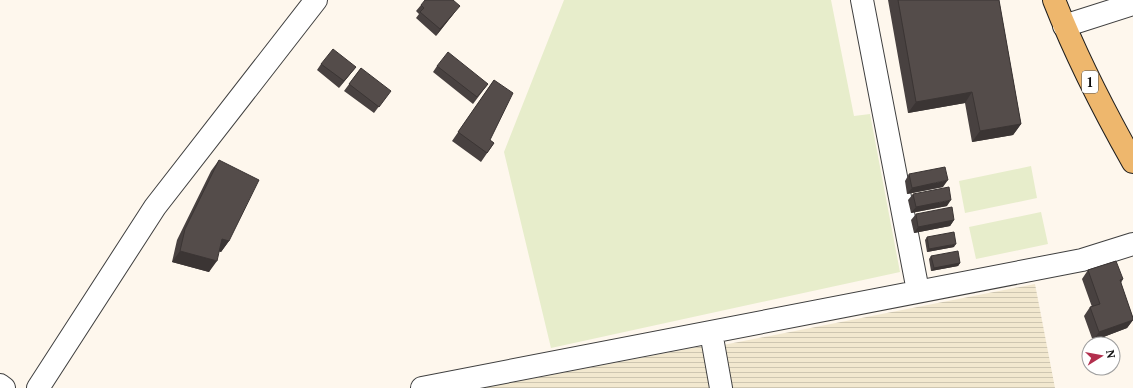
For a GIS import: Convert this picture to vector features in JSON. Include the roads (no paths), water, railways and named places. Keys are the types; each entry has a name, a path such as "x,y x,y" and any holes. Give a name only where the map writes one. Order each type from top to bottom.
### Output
{"main road":[{"name":"1","path":"1054,0 1064,26 1109,119 1133,162"}],"street":[{"path":"38,388 155,208 316,0"},
{"path":"862,0 918,291"},
{"path":"1064,26 1133,4"},
{"path":"434,387 1082,260 1133,244"},
{"path":"711,332 721,388"},
{"path":"0,386 4,388"}]}
